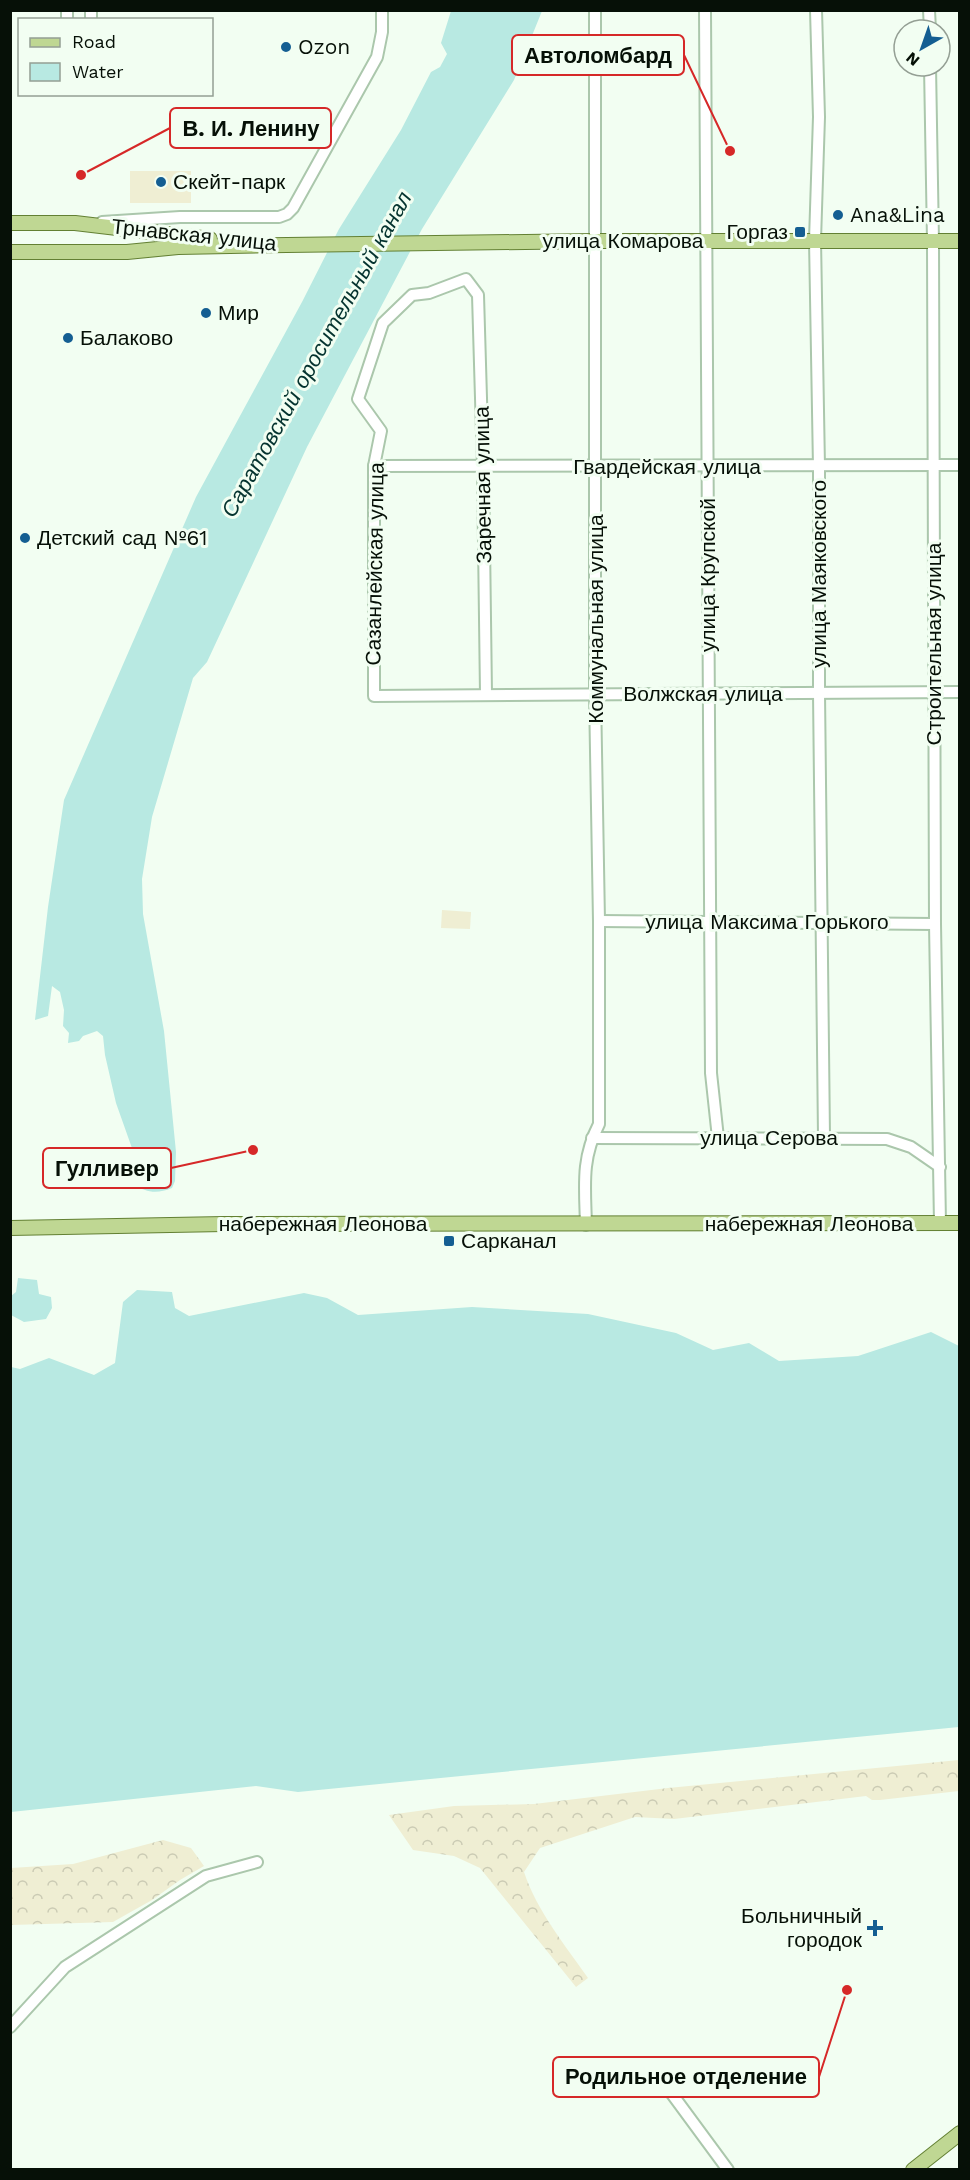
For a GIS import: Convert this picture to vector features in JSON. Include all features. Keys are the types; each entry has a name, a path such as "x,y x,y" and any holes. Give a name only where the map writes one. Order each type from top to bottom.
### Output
{"main road":[{"name":"Трнавская улица","path":"10,222 75,223 180,236 287,245"},
{"path":"127,228 129,236 127,252"},
{"name":"улица Комарова","path":"287,245 595,241 960,241"},
{"name":"Трнавская улица","path":"10,252 127,252 178,247 287,245"},
{"name":"набережная Леонова","path":"10,1228 224,1224 960,1223"},
{"path":"913,2169 960,2133"}],"street":[{"path":"75,223 180,217 279,217 287,214 293,208 377,57 382,32 382,10"},
{"name":"Коммунальная улица","path":"586,1225 584,1168 592,1138 599,1124 595,10"},
{"name":"улица Крупской","path":"705,10 711,1073 718,1138"},
{"name":"улица Маяковского","path":"816,10 819,117 814,240 819,467 824,1137"},
{"name":"Строительная улица","path":"930,78 940,1223"},
{"path":"180,217 172,226 174,232 180,236"},
{"name":"Сазанлейская улица","path":"374,696 374,466 381,431 358,399 383,323 412,296 429,293 466,279"},
{"name":"Заречная улица","path":"466,279 478,295 486,694"},
{"name":"Гвардейская улица","path":"374,466 960,465"},
{"name":"Волжская улица","path":"374,696 960,692"},
{"name":"улица Максима Горького","path":"599,921 936,924"},
{"name":"улица Серова","path":"592,1138 887,1139 911,1147 940,1167"},
{"path":"10,2027 65,1967 206,1876 257,1862"},
{"path":"661,2079 728,2169"}],"green space":[{"name":"Скейт-парк","path":"130,171 191,171 191,203 130,203"},
{"path":"442,910 471,912 470,929 441,928"},
{"path":"959,1760 959,1791 880,1800 872,1800 866,1796 674,1819 635,1817 540,1848 524,1872 544,1914 588,1978 576,1987 480,1868 454,1856 413,1850 389,1815 454,1806 534,1804 668,1788"},
{"path":"163,1840 191,1848 204,1866 113,1922 11,1925 11,1868 73,1864"}],"water":[{"name":"Саратовский оросительный канал","path":"451,11 542,11 514,80 422,229 307,447 207,662 193,678 152,817 142,879 143,914 164,1031 176,1152 175,1181 172,1188 157,1192 148,1191 133,1184 133,1151 116,1103 103,1036 97,1031 83,1036 79,1041 68,1043 69,1033 63,1026 64,1010 60,992 52,986 48,1016 35,1020 48,907 64,800 196,497 339,229 401,130 431,72 440,67 447,54 441,43"},
{"path":"18,1278 37,1280 39,1294 51,1297 52,1308 46,1319 24,1322 11,1315 11,1296 16,1292"},
{"path":"137,1290 172,1292 175,1308 189,1316 304,1293 327,1298 358,1315 472,1307 588,1314 676,1333 713,1350 749,1343 779,1361 858,1356 931,1332 959,1346 959,1727 298,1792 256,1786 11,1812 11,1367 20,1369 49,1358 94,1375 115,1363 123,1302"}],"place":[{"name":"Ozon","path":"286,47"},
{"name":"Автоломбард","path":"730,151"},
{"name":"В. И. Ленину","path":"81,175"},
{"name":"Скейт-парк","path":"161,182"},
{"name":"Ana&Lina","path":"838,215"},
{"name":"Горгаз","path":"800,232"},
{"name":"Мир","path":"206,313"},
{"name":"Балаково","path":"68,338"},
{"name":"Детский сад №61","path":"25,538"},
{"name":"Гулливер","path":"253,1150"},
{"name":"Сарканал","path":"449,1241"},
{"name":"Больничный городок","path":"875,1928"},
{"name":"Родильное отделение","path":"847,1990"}]}
